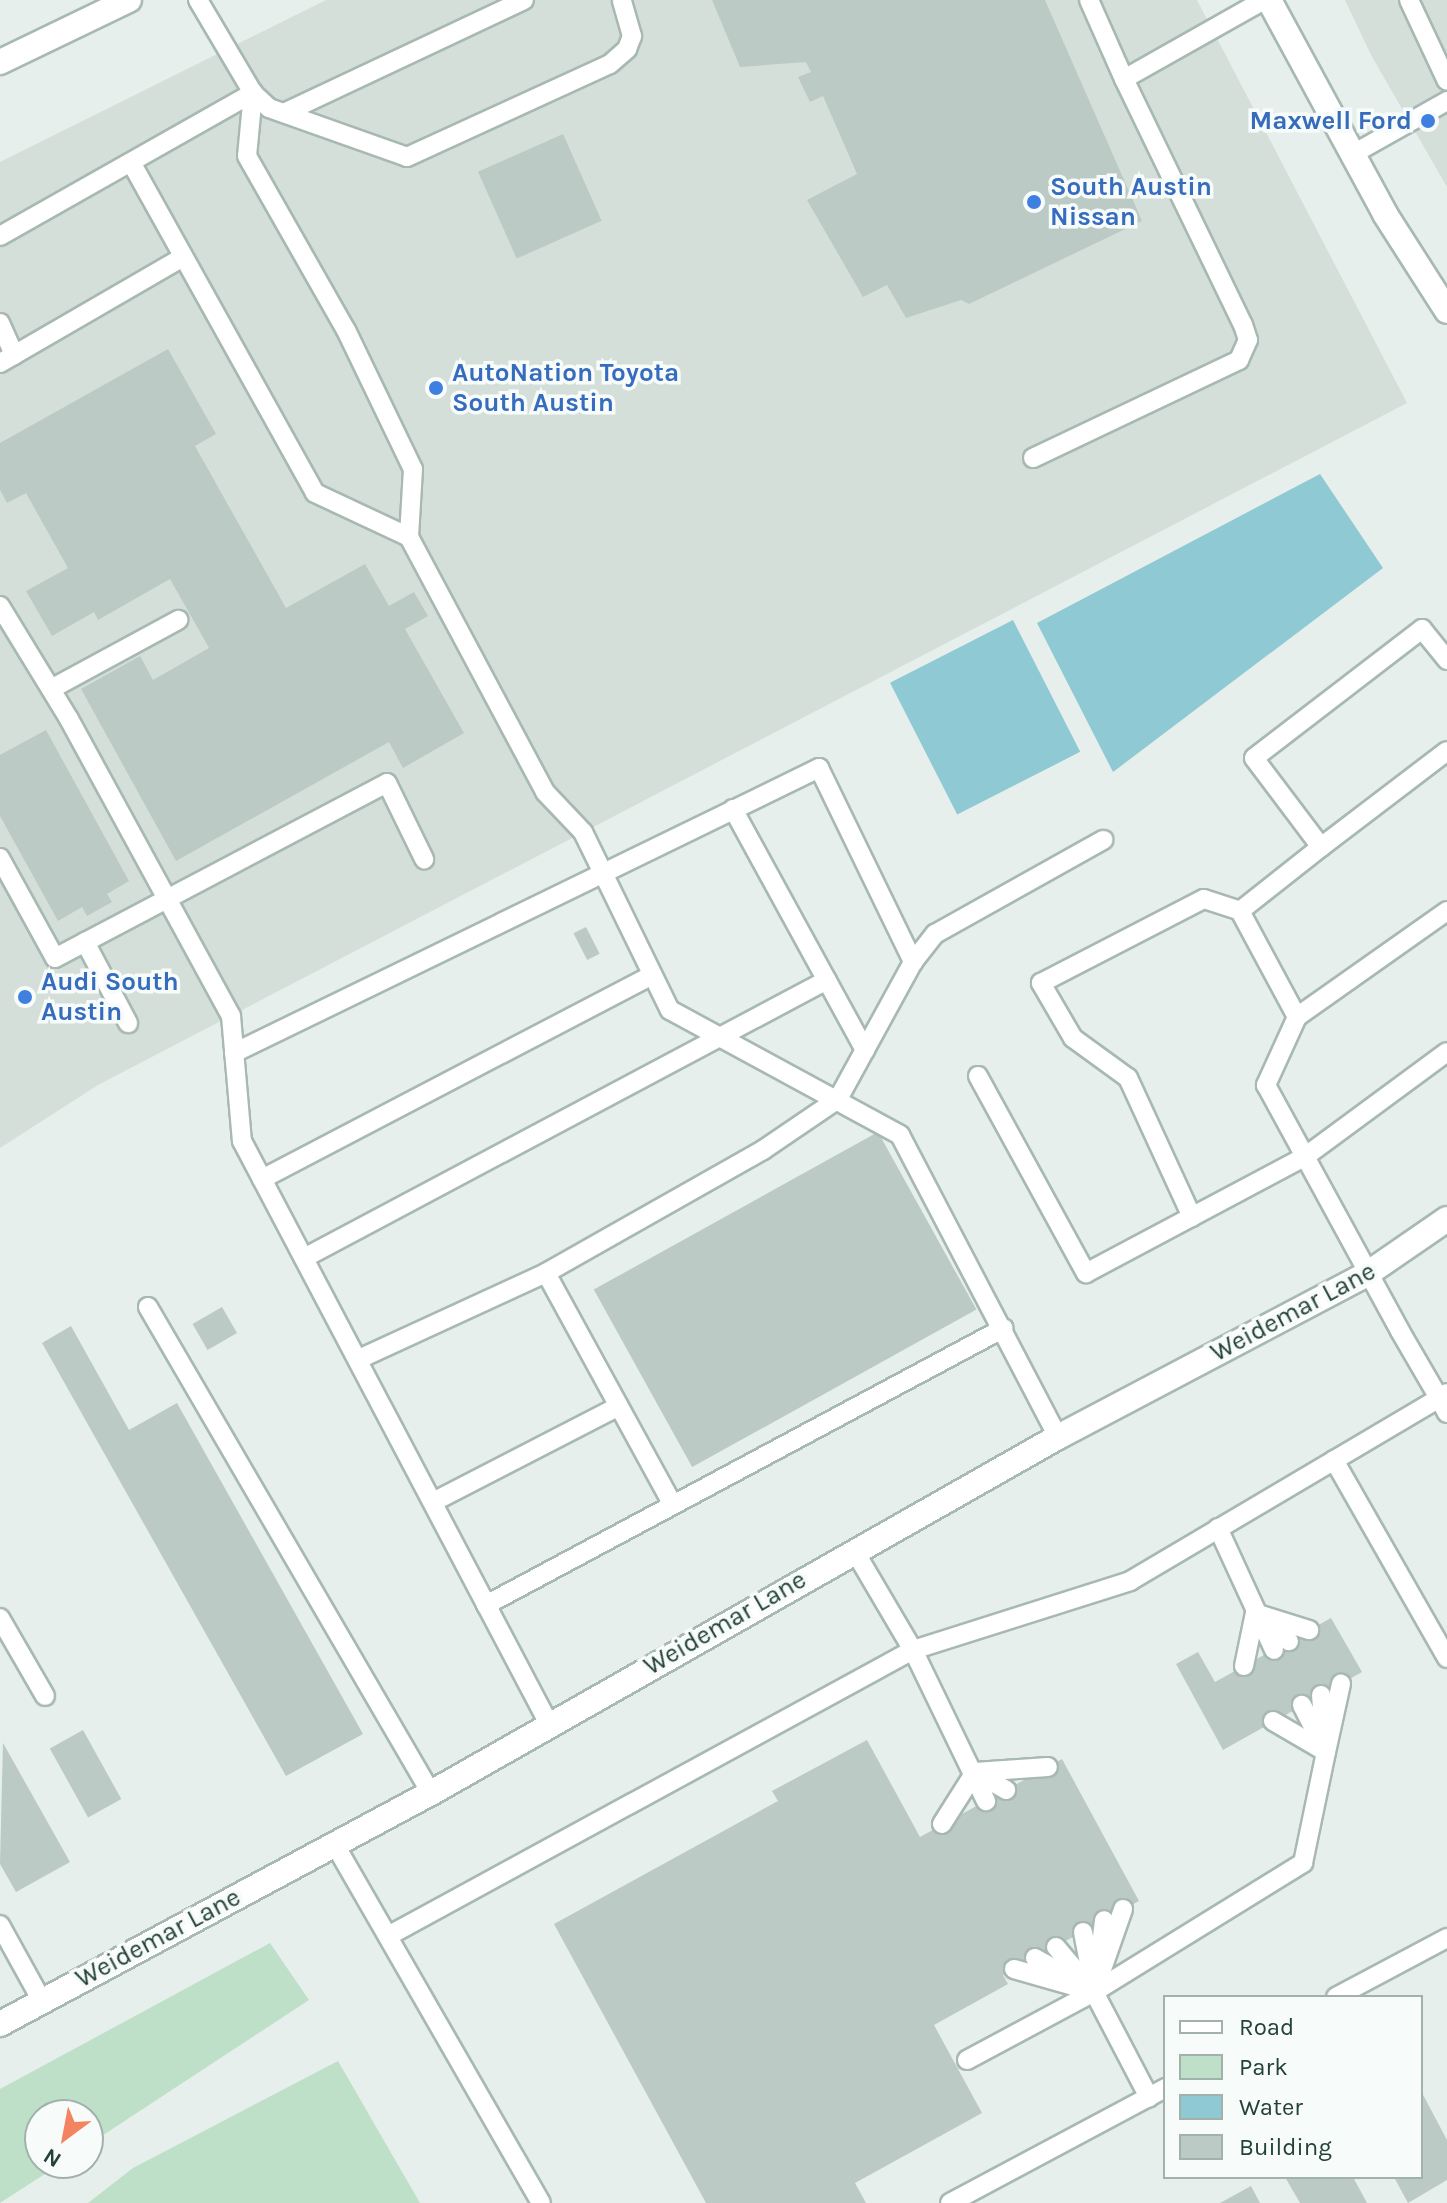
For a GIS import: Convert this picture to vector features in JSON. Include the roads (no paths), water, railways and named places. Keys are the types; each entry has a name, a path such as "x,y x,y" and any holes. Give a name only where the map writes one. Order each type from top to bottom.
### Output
{"street":[{"path":"0,62 129,0"},
{"path":"1267,0 1353,154 1447,311"},
{"name":"Weidemar Lane","path":"0,2024 431,1793 854,1550 1058,1437 1367,1274 1447,1219"}],"lane":[{"path":"198,0 253,93 284,113 381,152 407,157 610,64 627,49 632,36 622,0"},
{"path":"284,113 524,0"},
{"path":"1033,458 1239,360 1248,340 1089,0"},
{"path":"1124,79 1267,0"},
{"path":"1409,0 1447,81"},
{"path":"0,236 253,93"},
{"path":"253,93 247,156 346,330 413,469 409,537 545,792 583,832 670,1010 900,1135 1004,1328 1058,1437"},
{"path":"1353,154 1447,101"},
{"path":"132,164 315,493 409,537"},
{"path":"0,323 7,359 183,257"},
{"path":"0,606 51,689 231,1016 242,1141 549,1724"},
{"path":"51,689 178,620"},
{"path":"1321,847 1254,758 1422,629 1447,660"},
{"path":"1240,911 1447,751"},
{"path":"234,1053 600,871 819,768 913,962"},
{"path":"0,858 55,958 387,783 424,859"},
{"path":"733,809 865,1050"},
{"path":"359,1359 546,1273 763,1150 838,1099 913,962 935,934 1103,840"},
{"path":"1192,1217 1128,1078 1073,1038 1041,983 1204,899 1240,911 1297,1017"},
{"path":"388,1936 913,1650 1130,1581 1334,1460 1444,1401 1367,1274 1266,1085 1297,1017 1447,911"},
{"path":"85,942 128,1023"},
{"path":"262,1179 652,975"},
{"path":"304,1258 724,1038 827,980"},
{"path":"978,1076 1086,1273 1306,1156 1447,1052"},
{"path":"546,1273 672,1503"},
{"path":"148,1307 431,1793"},
{"path":"486,1605 1004,1328"},
{"path":"433,1502 619,1406"},
{"path":"1334,1460 1447,1658"},
{"path":"1218,1528 1255,1613 1266,1654 1255,1613"},
{"path":"854,1550 913,1650 975,1772 986,1801"},
{"path":"1255,1613 1309,1630"},
{"path":"0,1618 45,1696"},
{"path":"967,2060 1094,1992 1303,1863 1341,1684"},
{"path":"1321,1695 1326,1752"},
{"path":"1326,1752 1288,1713 1326,1752"},
{"path":"975,1772 1048,1767"},
{"path":"975,1772 1023,1780"},
{"path":"975,1772 1006,1790"},
{"path":"965,1812 975,1772"},
{"path":"942,1824 975,1772"},
{"path":"334,1843 541,2203"},
{"path":"1094,1992 1123,1909"},
{"path":"1094,1992 1104,1920"},
{"path":"0,1925 42,2001"},
{"path":"1083,1932 1094,1992"},
{"path":"1340,1995 1447,1938"},
{"path":"950,2203 1157,2092 1094,1992 1056,1947"},
{"path":"1035,1958 1094,1992"},
{"path":"1014,1969 1094,1992"}],"water":[{"path":"1320,474 1383,568 1113,772 1037,623"},
{"path":"1013,620 1080,752 957,815 890,683"}],"place":[{"name":"Maxwell Ford","path":"1428,121"},
{"name":"South Austin Nissan","path":"1034,202"},
{"name":"AutoNation Toyota South Austin","path":"436,388"},
{"name":"Audi South Austin","path":"25,997"}]}
